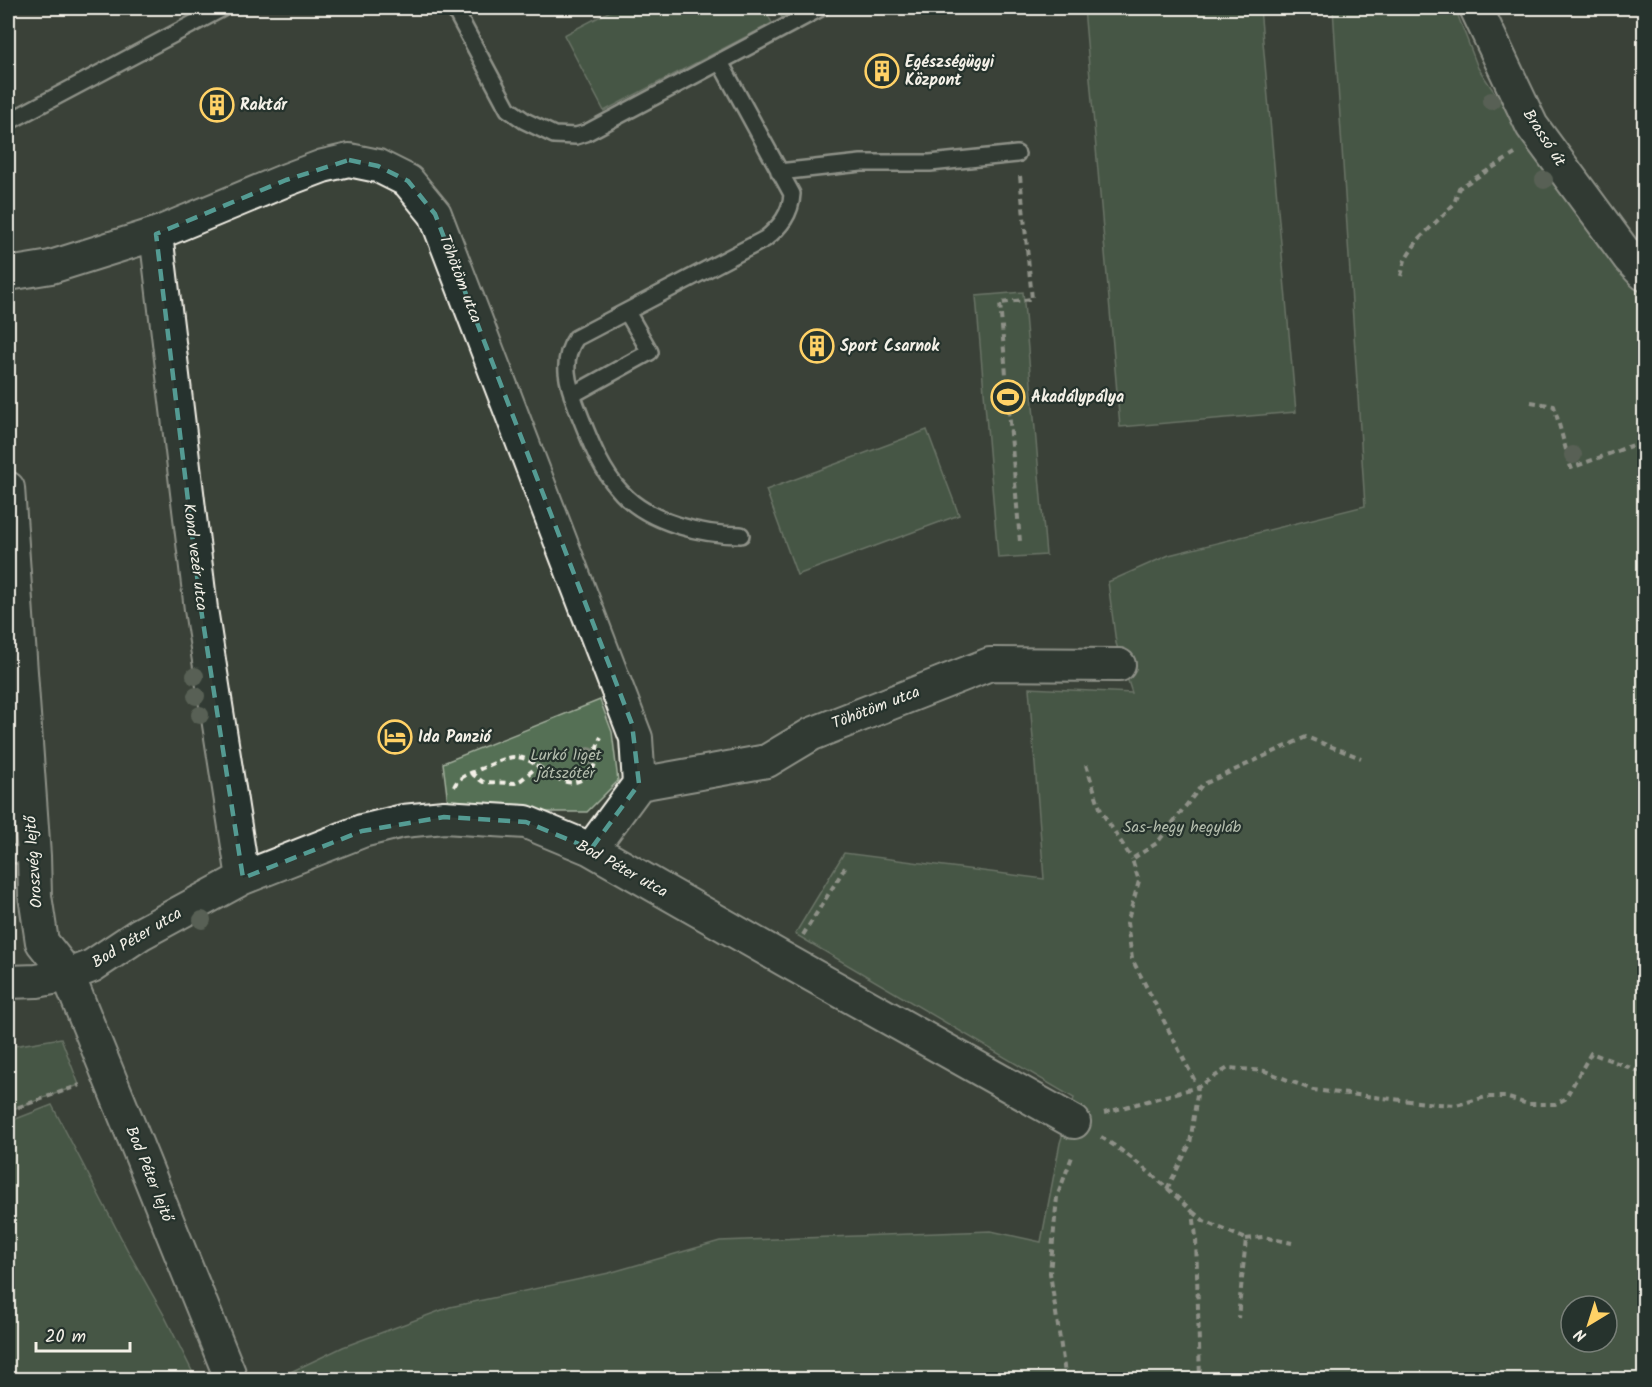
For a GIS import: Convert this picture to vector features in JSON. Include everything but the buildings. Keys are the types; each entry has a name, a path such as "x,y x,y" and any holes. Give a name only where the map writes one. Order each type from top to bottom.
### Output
{"street":[{"name":"Brassó út","path":"1476,8 1532,126 1639,264"},
{"name":"Töhötöm utca","path":"8,274 51,267 156,234 323,166 349,160 378,166 408,181 435,214 632,724 636,738 639,784 767,761 812,734 990,664 1119,665"},
{"name":"Kond vezér utca","path":"156,234 201,609 243,879"},
{"name":"Oroszvég lejtő","path":"8,488 21,855 35,896 42,942 68,975"},
{"path":"591,849 639,784"},
{"name":"Bod Péter utca","path":"8,982 37,981 68,975 92,966 140,934 243,879 362,831 403,821 444,817 526,822 591,849 1078,1124"},
{"name":"Bod Péter lejtő","path":"68,975 230,1373"}],"lane":[{"path":"8,122 223,8"},
{"path":"454,8 508,109 525,121 554,135 576,136 586,133 821,8"},
{"path":"720,62 792,194 791,206 785,219 776,231 765,239 576,338 567,357 566,369 572,395 592,446 624,496 644,510 690,530 741,535"},
{"path":"779,172 861,163 930,163 1017,154"},
{"path":"572,395 650,352 627,312"}],"path":[{"path":"1401,276 1405,260 1418,240 1454,204 1459,188 1524,149 1540,136"},
{"path":"1017,154 1032,298 1000,303 1020,542"},
{"path":"1531,402 1554,406 1571,468 1644,441"},
{"path":"453,791 458,780 506,759 516,757 529,760 555,779 578,781 584,778 595,765 596,747 600,738 632,724"},
{"path":"1132,859 1157,843 1202,785 1306,737 1361,758"},
{"path":"1086,765 1101,811 1132,859 1139,881 1127,923 1132,959 1198,1087 1190,1144 1167,1189"},
{"path":"471,773 483,782 515,783 538,766"},
{"path":"787,961 846,866"},
{"path":"1078,1124 1198,1087 1228,1068 1265,1071 1313,1090 1456,1105 1486,1097 1505,1097 1528,1104 1556,1104 1565,1098 1591,1053 1644,1072"},
{"path":"8,1111 108,1075"},
{"path":"1078,1124 1116,1146 1204,1221 1246,1239 1263,1237 1292,1243"},
{"path":"1065,1380 1050,1273 1057,1197 1078,1124"},
{"path":"1193,1212 1196,1237 1200,1380"},
{"path":"1238,1318 1246,1239"}],"highlighted area":[{"path":"349,160 378,166 408,181 435,214 632,724 639,784 591,849 526,822 444,817 362,831 243,878 201,609 156,234 286,180"}],"green space":[{"path":"616,8 764,8 772,23 604,111 564,35"},
{"path":"776,8 805,8 783,19"},
{"path":"1084,8 1260,8 1296,412 1120,427"},
{"name":"Sas-hegy hegyláb","path":"1333,8 1455,8 1478,68 1600,248 1644,297 1644,1379 274,1380 343,1347 450,1307 609,1273 720,1241 991,1231 1041,1242 1060,1143 1074,1098 795,934 844,853 1044,879 1029,688 1132,693 1116,643 1108,582 1169,555 1365,506"},
{"name":"Akadálypálya","path":"1023,292 1046,555 998,558 976,296"},
{"path":"927,430 959,515 797,575 766,490"},
{"name":"Lurkó liget játszótér","path":"600,700 612,732 618,781 587,812 547,812 448,803 443,763"},
{"path":"61,1038 79,1085 8,1111 8,1047"},
{"path":"52,1105 196,1379 8,1379 8,1122"}],"place":[{"name":"Egészségügyi Központ","path":"882,71"},
{"name":"Raktár","path":"217,105"},
{"name":"Sport Csarnok","path":"817,346"},
{"name":"Akadálypálya","path":"1008,397"},
{"name":"Ida Panzió","path":"395,737"}]}
